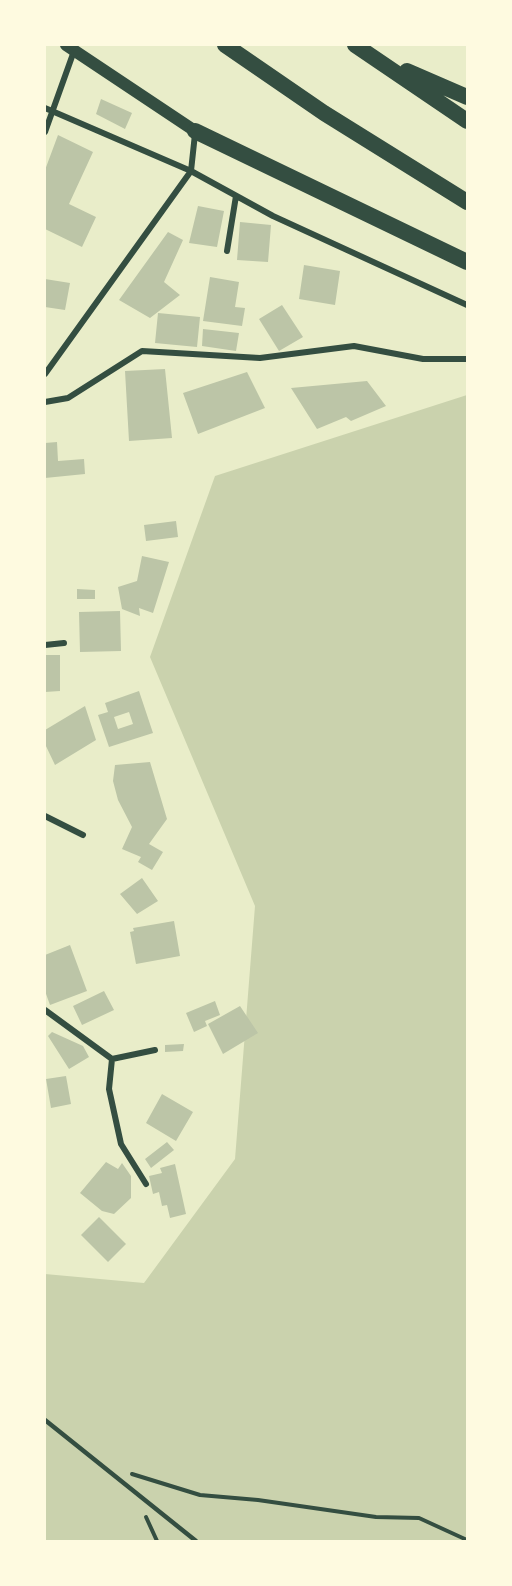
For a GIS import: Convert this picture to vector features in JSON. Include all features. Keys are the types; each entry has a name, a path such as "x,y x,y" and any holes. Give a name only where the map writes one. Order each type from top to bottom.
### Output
{"highway":[{"path":"225,45 324,113 467,202"},
{"path":"362,49 467,97"},
{"path":"362,49 467,121"},
{"path":"195,131 467,262"}],"main road":[{"path":"73,47 195,131"}],"street":[{"path":"45,132 54,112 73,47"},
{"path":"45,108 191,171 283,221 467,305"},
{"path":"45,374 191,171 195,131"},
{"path":"227,251 236,196"},
{"path":"45,402 68,398 142,351 260,358 354,346 423,359 467,359"},
{"path":"45,645 64,643"},
{"path":"45,816 83,835"},
{"path":"45,1010 112,1059 155,1050"},
{"path":"112,1059 109,1089 121,1144 146,1184"}],"lane":[{"path":"45,1420 195,1541"}],"path":[{"path":"100,1465 200,1495 258,1500 376,1517 419,1518 467,1540"}],"green space":[{"path":"467,395 467,1541 45,1541 45,1274 144,1283 235,1159 255,906 150,657 215,476"}],"building":[{"path":"101,99 132,113 125,129 96,114"},
{"path":"58,135 93,152 69,204 96,217 82,247 45,229 45,170"},
{"path":"198,206 224,211 217,247 189,243"},
{"path":"240,222 271,225 268,262 237,260"},
{"path":"168,232 183,240 164,282 180,295 150,318 119,300"},
{"path":"304,265 340,271 335,305 299,299"},
{"path":"210,277 239,282 235,307 245,308 242,326 203,321"},
{"path":"45,279 70,283 65,310 45,307"},
{"path":"282,305 303,337 279,351 259,319"},
{"path":"158,313 200,317 197,347 155,343"},
{"path":"203,329 239,333 236,351 202,346"},
{"path":"165,369 172,438 129,441 125,371"},
{"path":"247,372 265,408 198,434 183,393"},
{"path":"367,381 386,406 351,421 346,417 317,429 291,388"},
{"path":"57,442 58,461 84,459 85,474 45,478 45,443"},
{"path":"176,521 178,537 146,541 144,525"},
{"path":"142,556 169,562 153,613 139,608 140,616 122,609 118,587 137,581"},
{"path":"77,589 95,590 95,599 77,599"},
{"path":"120,611 121,651 80,652 79,612"},
{"path":"45,655 60,655 60,691 45,692"},
{"path":"139,691 153,733 109,747 98,715 108,712 105,703","holes":["129,712 133,724 118,729 114,717"]},
{"path":"85,706 96,740 55,765 45,744 45,730"},
{"path":"150,762 167,819 149,844 163,852 152,870 138,862 141,857 122,849 132,827 118,800 113,781 115,765"},
{"path":"142,878 158,901 137,914 120,894"},
{"path":"174,921 180,956 136,964 130,932 134,931 133,928"},
{"path":"70,945 87,991 50,1005 45,991 45,955"},
{"path":"104,991 114,1010 82,1025 73,1006"},
{"path":"215,1001 220,1015 205,1021 207,1026 194,1032 186,1013"},
{"path":"240,1006 258,1033 223,1054 208,1024"},
{"path":"52,1032 83,1046 89,1057 69,1069 48,1036"},
{"path":"184,1044 183,1051 165,1052 165,1045"},
{"path":"66,1076 71,1104 51,1108 46,1079"},
{"path":"162,1094 193,1112 176,1141 146,1123"},
{"path":"167,1142 174,1150 151,1168 145,1159"},
{"path":"106,1162 118,1169 122,1163 131,1176 131,1198 114,1214 102,1211 80,1193"},
{"path":"175,1164 186,1214 170,1218 167,1205 162,1206 159,1192 153,1194 149,1176 162,1173 160,1168"},
{"path":"99,1217 126,1244 108,1262 81,1235"}]}
